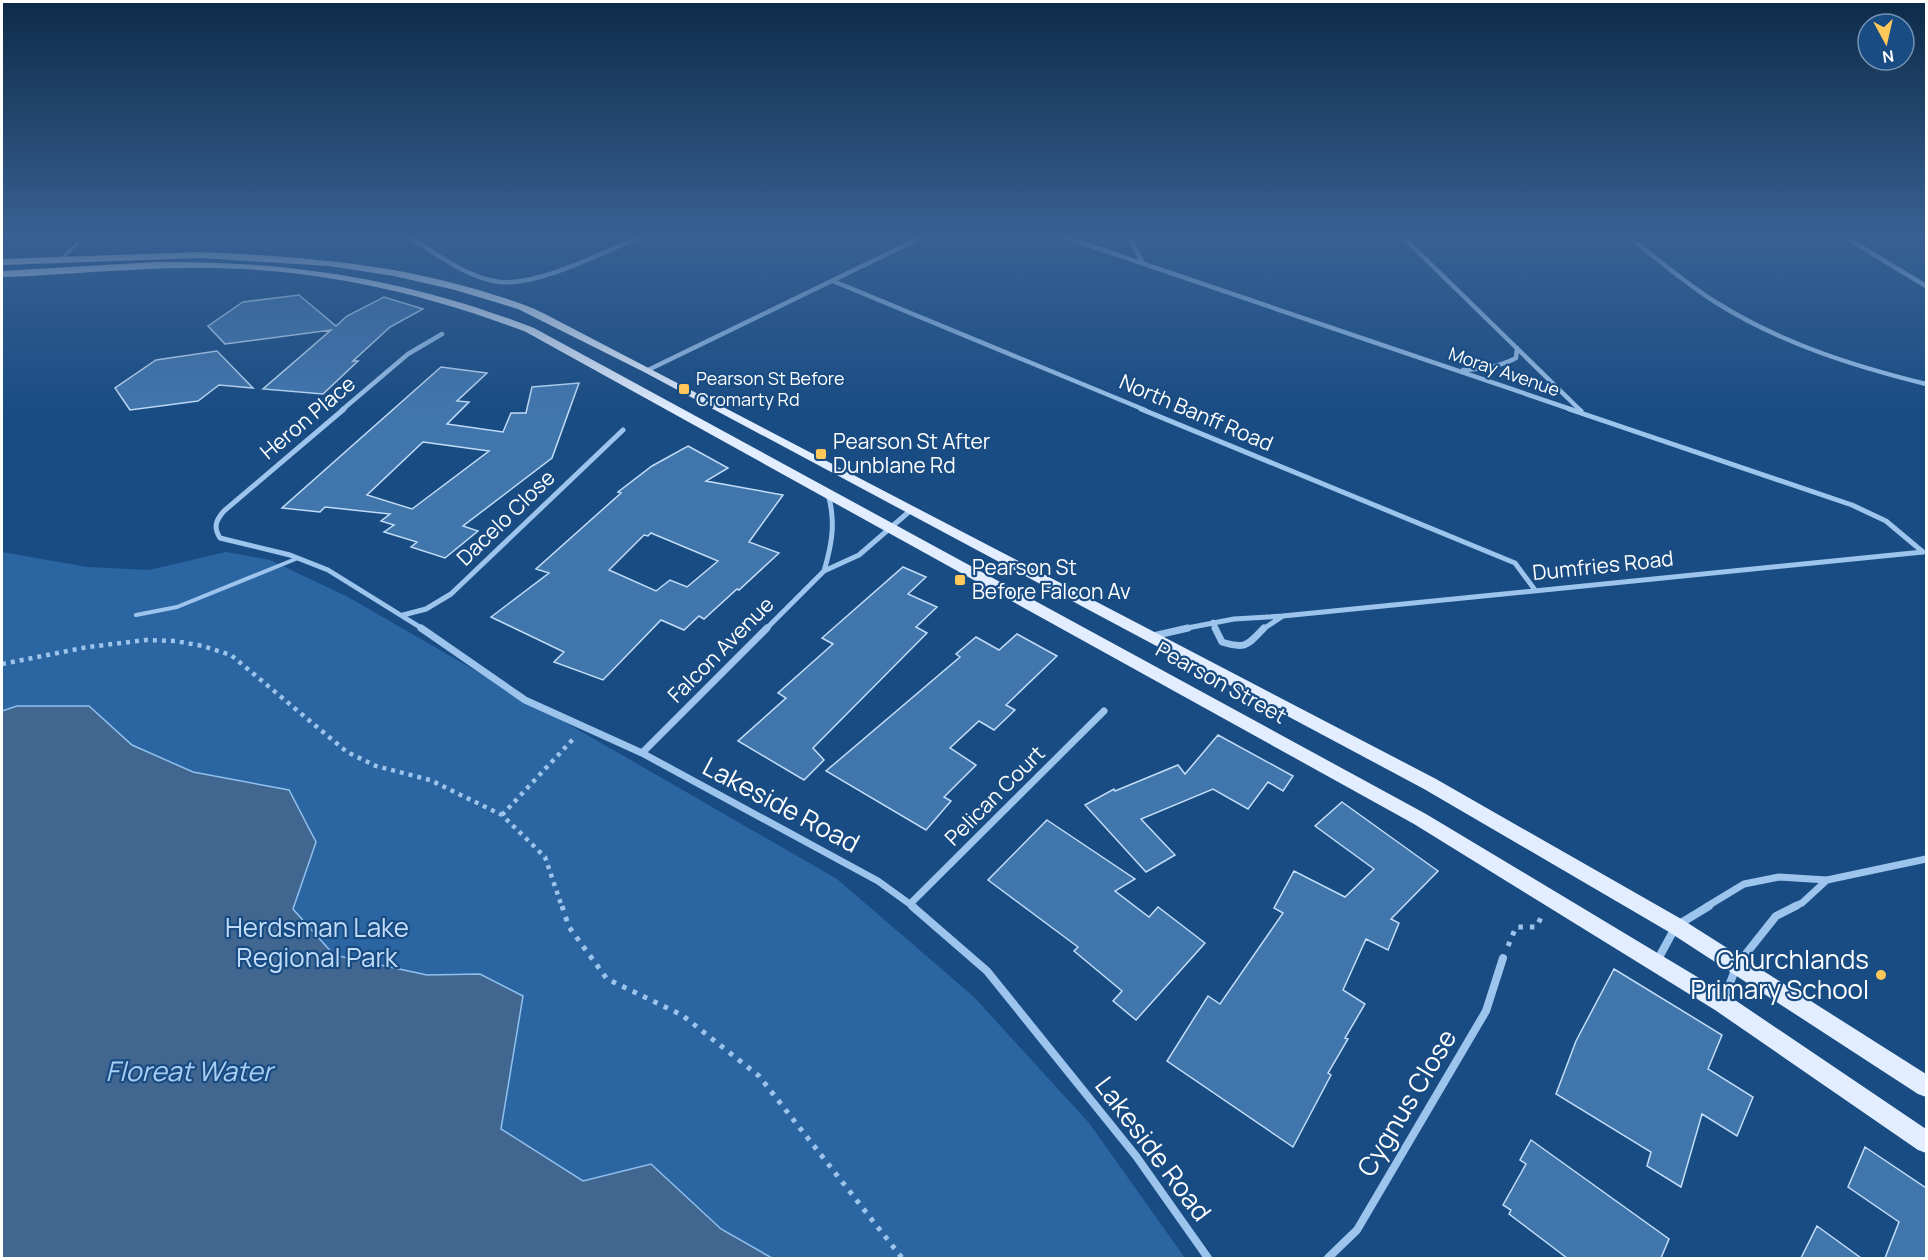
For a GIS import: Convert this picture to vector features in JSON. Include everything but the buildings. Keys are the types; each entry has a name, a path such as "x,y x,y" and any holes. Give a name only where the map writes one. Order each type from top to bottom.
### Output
{"main road":[{"path":"455,296 473,299"},
{"path":"464,296 473,299"},
{"name":"Pearson Street","path":"473,299 526,309 648,370 1430,784 1676,926 1926,1086"},
{"name":"Pearson Street","path":"473,299 1420,819 1722,1003 1926,1142"}],"street":[{"path":"648,370 802,296"},
{"name":"North Banff Road","path":"869,296 1515,563 1535,590"},
{"name":"Moray Avenue","path":"1239,296 1852,505 1886,521 1925,551"},
{"path":"1463,296 1584,414"},
{"path":"1707,296 1772,333 1821,354 1926,384"},
{"name":"Heron Place","path":"220,538 215,532 215,526 224,512 408,354 442,334"},
{"path":"1458,371 1487,369 1506,364 1516,358 1517,348"},
{"name":"Dacelo Close","path":"403,615 426,609 451,594 623,430"},
{"path":"824,571 834,530 834,516 828,494"},
{"name":"Falcon Avenue","path":"642,753 824,571 859,555 911,510"},
{"name":"Lakeside Road","path":"220,538 298,558 328,570 403,615 525,700 642,753 878,881 910,904 987,972 1136,1156 1208,1258"},
{"name":"Dumfries Road","path":"1150,637 1212,622 1250,616 1283,616 1925,551"},
{"path":"1212,622 1221,642 1234,646 1245,646 1253,642 1266,626 1283,616"},
{"name":"Pelican Court","path":"910,904 1104,711"},
{"path":"1656,962 1676,926 1744,884 1779,877 1827,880 1926,859"},
{"path":"1722,1003 1737,965 1776,916 1803,903 1827,880"},
{"name":"Cygnus Close","path":"1328,1258 1357,1230 1486,1011 1503,958"}],"lane":[{"path":"136,615 177,608 298,558"}],"path":[{"path":"2,664 62,650 129,642 175,640 210,645 231,655 347,752 376,766 430,780 502,815 545,857 569,927 607,979 682,1015 759,1076 902,1258"},
{"path":"502,815 584,728"},
{"path":"1503,958 1516,927 1536,927 1542,915"}],"green space":[{"name":"Herdsman Lake Regional Park","path":"2,552 87,567 149,570 226,552 270,560 348,597 837,879 974,997 1089,1123 1185,1258 2,1258"}],"water":[{"name":"Floreat Water","path":"17,706 89,706 132,745 193,772 289,790 316,842 293,909 334,955 427,975 480,974 523,996 501,1129 583,1181 651,1164 721,1229 772,1258 2,1258 2,711"}],"place":[{"name":"Pearson St Before Cromarty Rd","path":"684,389"},
{"name":"Pearson St After Dunblane Rd","path":"821,454"},
{"name":"Pearson St Before Falcon Av","path":"960,580"},
{"name":"Churchlands Primary School","path":"1881,975"}]}
